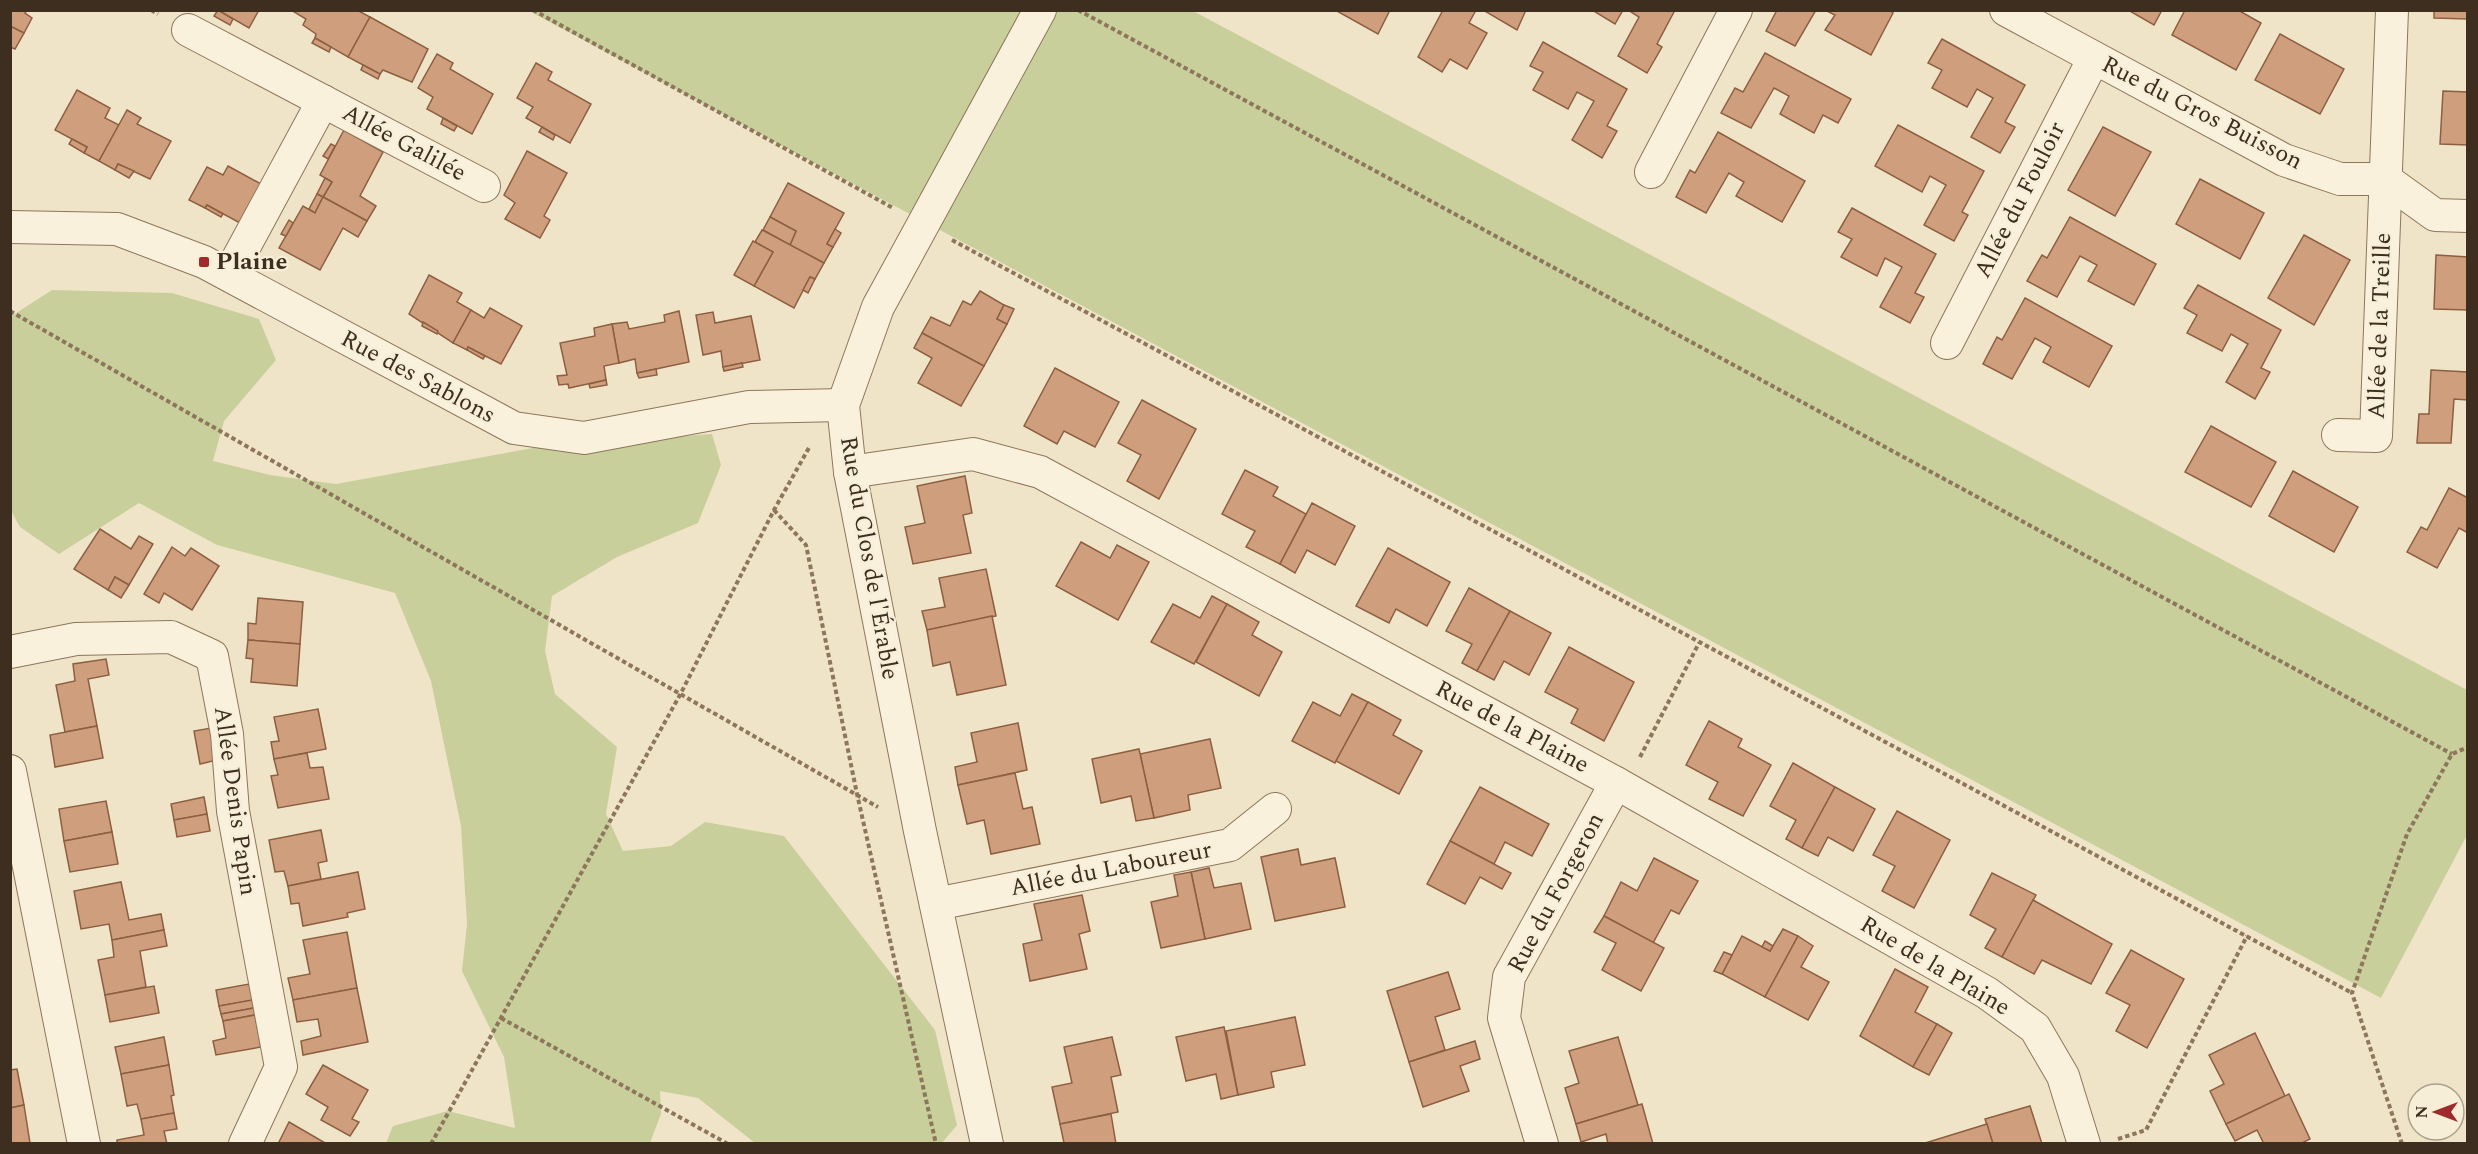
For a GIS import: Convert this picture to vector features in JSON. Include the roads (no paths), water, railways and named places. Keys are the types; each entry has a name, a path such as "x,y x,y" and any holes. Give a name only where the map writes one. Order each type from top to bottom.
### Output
{"street":[{"name":"Rue du Clos de l'Érable","path":"987,1143 920,831 850,472 829,405 878,308 1040,10"},
{"path":"1651,172 1736,10"},
{"name":"Rue du Gros Buisson","path":"2006,10 2284,160 2340,179 2385,179"},
{"path":"2391,10 2385,179 2435,215 2468,216"},
{"name":"Allée Galilée","path":"188,30 484,186"},
{"name":"Allée du Fouloir","path":"1947,343 2094,58"},
{"name":"Allée Galilée","path":"229,275 323,101"},
{"name":"Allée de la Treille","path":"2338,435 2376,436 2385,179"},
{"name":"Rue des Sablons","path":"10,227 117,230 204,262 514,429 584,438 749,407 829,405"},
{"name":"Rue de la Plaine","path":"850,472 973,454 1040,472 1620,786 1987,993 2035,1028 2063,1076 2084,1143"},
{"name":"Allée Denis Papin","path":"10,652 76,639 171,637 213,656 227,734 232,810 281,1067 245,1143"},
{"path":"10,771 15,820 84,1143"},
{"name":"Rue du Forgeron","path":"1542,1143 1504,1018 1509,977 1620,786"},
{"name":"Allée du Laboureur","path":"936,904 1230,845 1275,809"}],"place":[{"name":"Plaine","path":"204,262"}]}
